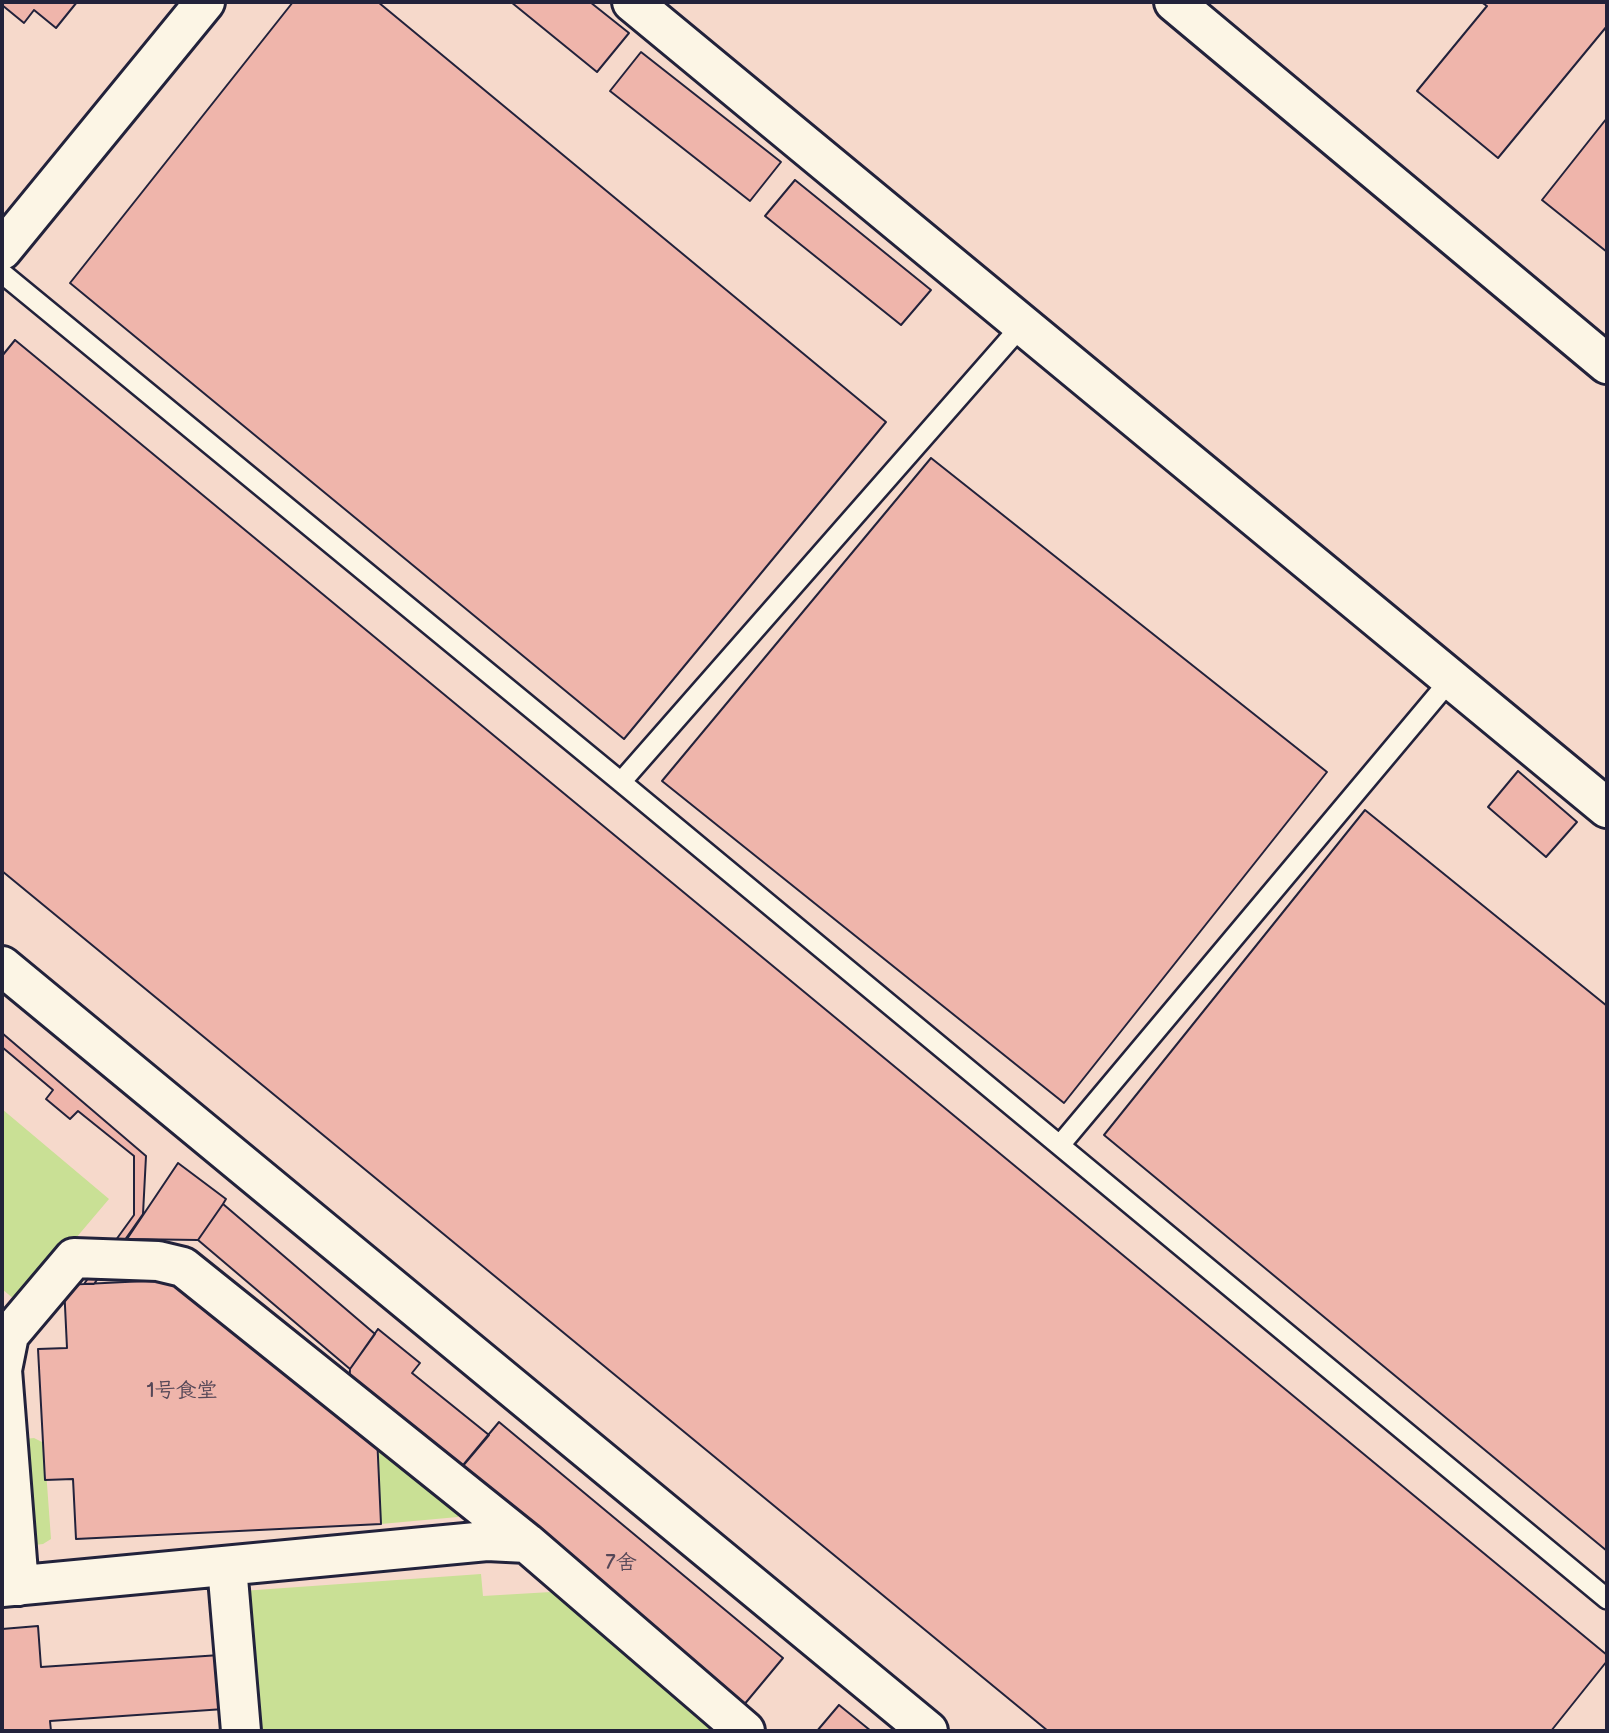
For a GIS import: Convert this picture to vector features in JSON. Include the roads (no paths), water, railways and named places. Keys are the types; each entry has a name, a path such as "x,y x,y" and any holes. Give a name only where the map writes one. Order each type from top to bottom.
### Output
{"street":[{"path":"2,250 205,2"},
{"path":"632,2 1607,808"},
{"path":"1174,2 1607,364"},
{"path":"2,966 928,1731"},
{"path":"527,1543 487,1541 10,1586 2,1370 9,1335 74,1258 159,1261 183,1268 527,1543 745,1731"},
{"path":"227,1566 241,1731"}],"lane":[{"path":"2,273 1607,1599"},
{"path":"621,782 1023,324"},
{"path":"1060,1145 1451,679"}]}
